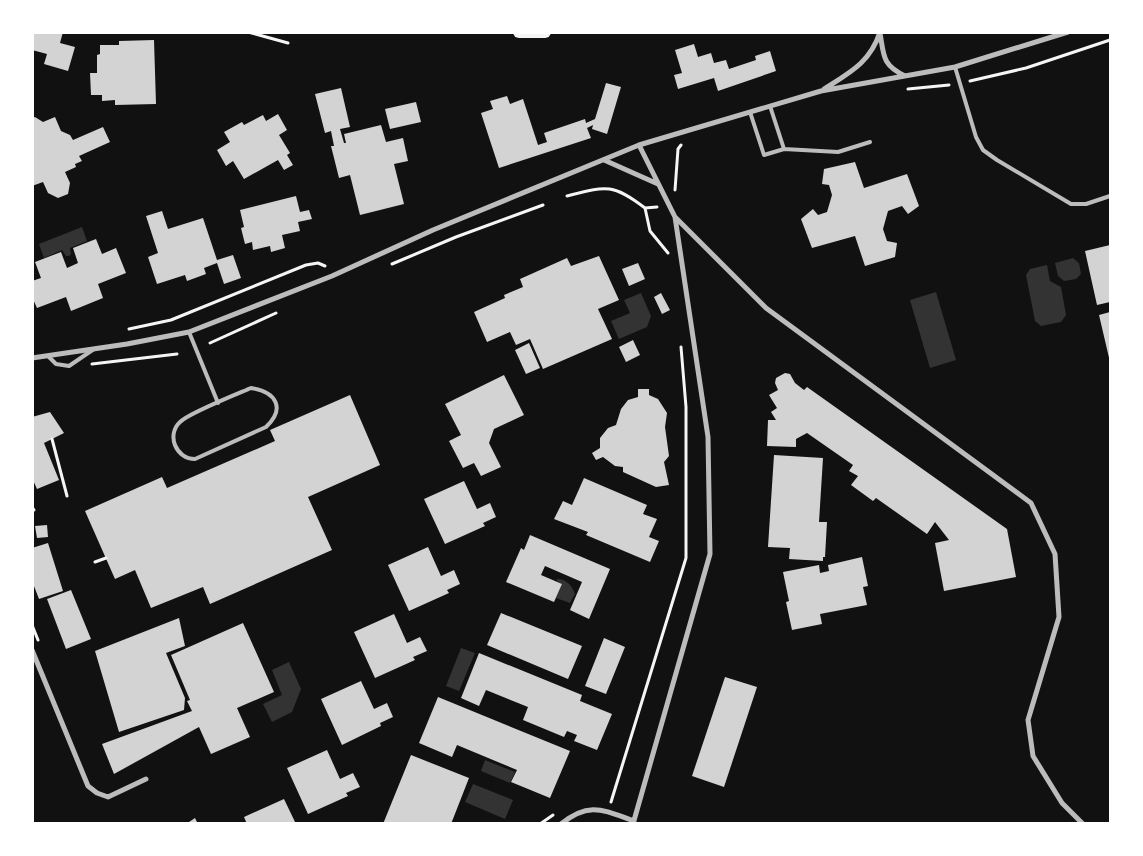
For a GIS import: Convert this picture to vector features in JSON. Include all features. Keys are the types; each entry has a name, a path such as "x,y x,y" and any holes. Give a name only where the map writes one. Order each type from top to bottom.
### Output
{"main road":[{"path":"519,32 545,32"}],"street":[{"path":"880,32 884,59 888,65 906,76"},
{"path":"821,91 862,63 873,51 880,32"},
{"path":"32,358 189,332 332,276 433,230 639,145 821,91 955,67 1068,32"},
{"path":"561,824 585,808 607,811 633,822 710,554 708,438 675,217 639,145"},
{"path":"604,160 658,185"},
{"path":"675,217 766,308 1031,503 1055,554 1058,617 1028,720 1033,756 1062,803 1083,824"},
{"path":"32,650 88,786 97,794 108,797 146,779"}],"lane":[{"path":"955,67 976,137 983,150 1071,204 1086,204 1110,196"},
{"path":"770,106 784,149"},
{"path":"750,112 764,155 784,149 838,152 870,142"},
{"path":"189,332 218,403"},
{"path":"48,356 56,364 69,366 94,349"},
{"path":"251,388 265,390 274,399 277,409 274,420 266,428 196,459 183,456 174,446 173,433 180,422 218,403 251,388"}],"path":[{"path":"248,32 288,43"},
{"path":"905,90 961,83 1026,68 1110,40"},
{"path":"668,203 674,196 678,149 684,141"},
{"path":"567,196 599,188 614,188 625,193 645,208 660,207"},
{"path":"384,268 456,237 542,205"},
{"path":"645,208 650,231 671,256"},
{"path":"126,330 171,320 306,265 318,262 327,268 332,276"},
{"path":"210,343 284,310"},
{"path":"611,801 686,558 686,407 680,341"},
{"path":"69,366 176,354"},
{"path":"52,439 67,496"},
{"path":"95,562 106,558"}],"shaded area":[{"path":"82,227 87,241 70,248 71,254 69,256 66,256 62,250 44,258 39,244"},
{"path":"1073,258 1079,263 1081,274 1076,279 1064,281 1058,276 1055,263"},
{"path":"1047,265 1050,281 1061,287 1066,315 1061,322 1041,326 1035,321 1026,275 1030,269"},
{"path":"936,292 956,360 930,368 910,300"},
{"path":"641,293 651,316 647,327 619,339 611,321 630,313 624,300"},
{"path":"557,579 566,582 572,588 575,594 570,603 556,598 562,584"},
{"path":"461,648 475,653 459,691 446,686"},
{"path":"289,662 301,689 292,712 272,722 263,704 282,695 272,670"},
{"path":"485,760 515,772 510,783 481,771"},
{"path":"473,784 513,800 505,819 465,802"}],"building":[{"path":"32,32 63,32 60,43 75,47 68,71 44,64 47,54 32,50"},
{"path":"154,40 156,104 115,105 115,100 102,101 102,95 91,95 90,73 97,73 97,55 100,54 100,45 119,45 119,41"},
{"path":"694,44 698,57 711,53 714,63 726,60 729,69 756,60 755,56 770,51 776,71 718,91 714,78 678,89 674,75 682,73 675,50"},
{"path":"606,83 621,87 607,134 592,129 593,125 587,128 591,138 499,168 481,113 493,109 490,101 507,96 510,104 523,99 538,145 547,142 544,133 585,119 586,123 595,119"},
{"path":"341,88 350,127 340,129 344,143 346,143 344,134 381,125 386,142 403,138 408,161 394,164 404,204 360,215 350,175 339,178 331,146 334,146 331,131 325,133 315,94"},
{"path":"416,102 421,122 390,129 385,109"},
{"path":"278,114 287,130 279,135 290,153 287,155 293,165 284,170 278,160 244,179 233,161 226,166 217,150 230,142 224,132 242,122 244,125 263,115 266,121"},
{"path":"35,117 43,122 55,117 61,131 70,135 73,140 103,127 110,142 79,156 82,161 75,164 76,167 65,172 70,183 68,194 58,198 48,193 43,182 32,186 32,118"},
{"path":"855,162 864,188 907,174 919,206 908,214 902,206 888,211 883,229 887,241 897,243 895,257 865,266 855,236 812,248 801,219 813,209 818,215 827,212 832,195 829,185 822,184 824,169"},
{"path":"296,196 300,212 309,210 312,219 298,222 300,231 282,235 285,248 271,252 270,246 253,250 252,242 245,244 241,228 244,227 240,210"},
{"path":"162,211 168,229 203,218 217,260 233,255 241,278 224,284 217,263 204,268 206,274 187,281 185,275 157,284 148,257 158,253 146,216"},
{"path":"96,239 102,254 116,248 126,273 98,284 103,298 71,311 66,297 37,308 32,297 32,281 41,278 35,262 61,252 67,268 78,263 73,248"},
{"path":"1110,245 1110,302 1097,305 1085,251"},
{"path":"599,256 619,300 598,309 612,339 543,369 530,339 516,345 510,332 487,342 474,312 505,298 504,295 523,287 520,279 567,258 571,266"},
{"path":"638,263 645,279 629,286 622,269"},
{"path":"661,293 670,310 662,314 654,297"},
{"path":"1110,312 1110,362 1099,315"},
{"path":"633,340 640,355 626,362 619,347"},
{"path":"529,343 540,368 526,374 515,350"},
{"path":"785,373 790,374 795,383 804,390 807,387 1007,529 1016,577 944,591 935,543 949,540 935,522 927,534 876,498 873,501 851,485 858,476 849,471 853,465 807,433 796,439 796,447 767,446 768,420 776,420 771,412 777,408 769,395 778,390 775,383 776,378"},
{"path":"504,375 524,415 494,429 489,443 501,467 481,476 474,463 463,468 449,441 461,435 445,404"},
{"path":"638,389 649,389 649,395 658,399 667,413 665,427 669,456 664,462 669,485 656,487 623,472 623,467 615,466 603,457 596,460 592,453 600,448 600,438 608,428 616,425 621,409 628,400 638,397"},
{"path":"350,395 380,465 308,497 332,550 210,604 203,587 151,608 135,570 115,579 85,511 162,477 167,488 275,441 270,430"},
{"path":"50,412 64,433 44,443 59,480 37,489 32,478 32,417"},
{"path":"774,455 823,458 819,522 827,522 825,557 823,557 823,561 789,559 790,548 768,547"},
{"path":"584,478 647,505 643,514 657,519 649,537 659,541 650,562 586,535 588,532 554,519 563,501 572,505"},
{"path":"464,481 477,509 490,503 496,517 483,523 485,526 445,544 424,499"},
{"path":"47,525 48,537 37,538 35,526"},
{"path":"530,535 610,569 589,619 570,610 582,582 545,566 541,575 562,584 554,602 506,582 521,548 524,550"},
{"path":"48,543 63,591 39,599 32,581 32,548"},
{"path":"428,547 441,576 454,570 460,584 447,590 449,593 409,611 388,565"},
{"path":"862,557 868,586 863,587 867,605 820,614 822,624 792,630 786,602 789,601 783,572 819,565 820,573 829,571 828,565"},
{"path":"71,590 91,639 66,649 47,599"},
{"path":"501,613 582,646 568,679 487,645"},
{"path":"394,614 407,643 420,637 427,651 413,657 415,660 375,678 354,632"},
{"path":"179,618 185,646 166,653 185,698 184,710 119,732 95,651"},
{"path":"243,623 274,692 237,708 250,737 211,754 199,727 114,774 102,744 192,711 187,701 190,700 171,655"},
{"path":"604,638 625,647 606,694 585,686"},
{"path":"479,653 582,695 580,701 612,714 597,750 574,741 577,735 567,731 564,737 523,720 528,707 486,690 479,706 461,698"},
{"path":"725,677 757,687 724,787 692,776"},
{"path":"361,681 374,709 387,703 393,717 380,723 381,726 342,745 321,699"},
{"path":"438,697 570,751 550,798 511,782 517,770 457,745 452,757 419,743"},
{"path":"327,750 340,779 353,773 360,787 346,793 348,796 308,814 287,768"},
{"path":"411,755 469,778 451,824 383,824"},
{"path":"284,799 296,824 247,824 244,817"},
{"path":"195,818 198,824 186,824"}]}
